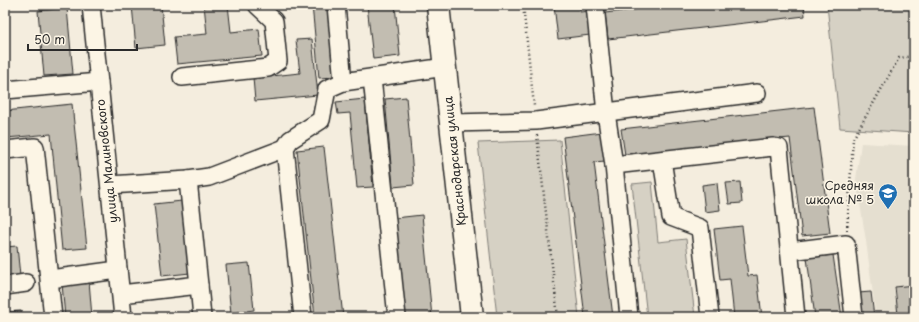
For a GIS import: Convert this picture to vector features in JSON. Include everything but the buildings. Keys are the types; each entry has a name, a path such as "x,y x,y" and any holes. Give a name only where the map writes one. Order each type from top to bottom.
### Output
{"main road":[{"name":"Краснодарская улица","path":"438,5 452,122 472,317"}],"street":[{"name":"улица Малиновского","path":"91,5 123,317"},
{"path":"182,77 268,68 278,61 274,21 257,5"},
{"path":"336,5 343,82"},
{"path":"595,5 606,113 614,165 629,317"},
{"path":"110,185 188,180 210,177 285,148 290,140 321,120 327,89 343,82 445,67"},
{"path":"372,78 397,317"},
{"path":"5,90 99,82"},
{"path":"452,122 536,121 757,93"},
{"path":"5,150 35,147 53,317"},
{"path":"614,165 773,147 780,148 796,317"},
{"path":"285,148 303,317"},
{"path":"662,160 671,217 700,228 710,317"},
{"path":"188,180 202,317"},
{"path":"790,251 846,244 854,317"},
{"path":"50,279 118,270"},
{"path":"5,286 26,283"},
{"path":"121,294 199,285"}],"path":[{"path":"523,5 558,317"},
{"path":"846,244 853,139 899,58 914,56"}],"shaded area":[{"path":"827,5 914,5 914,133 840,128"},
{"path":"560,140 579,317 497,317 478,143"},
{"name":"Средняя школа № 5","path":"861,143 914,146 914,317 876,317 856,179"},
{"path":"652,182 658,242 686,239 695,317 647,317 632,184"}],"place":[{"name":"Средняя школа № 5","path":"888,210"}]}
